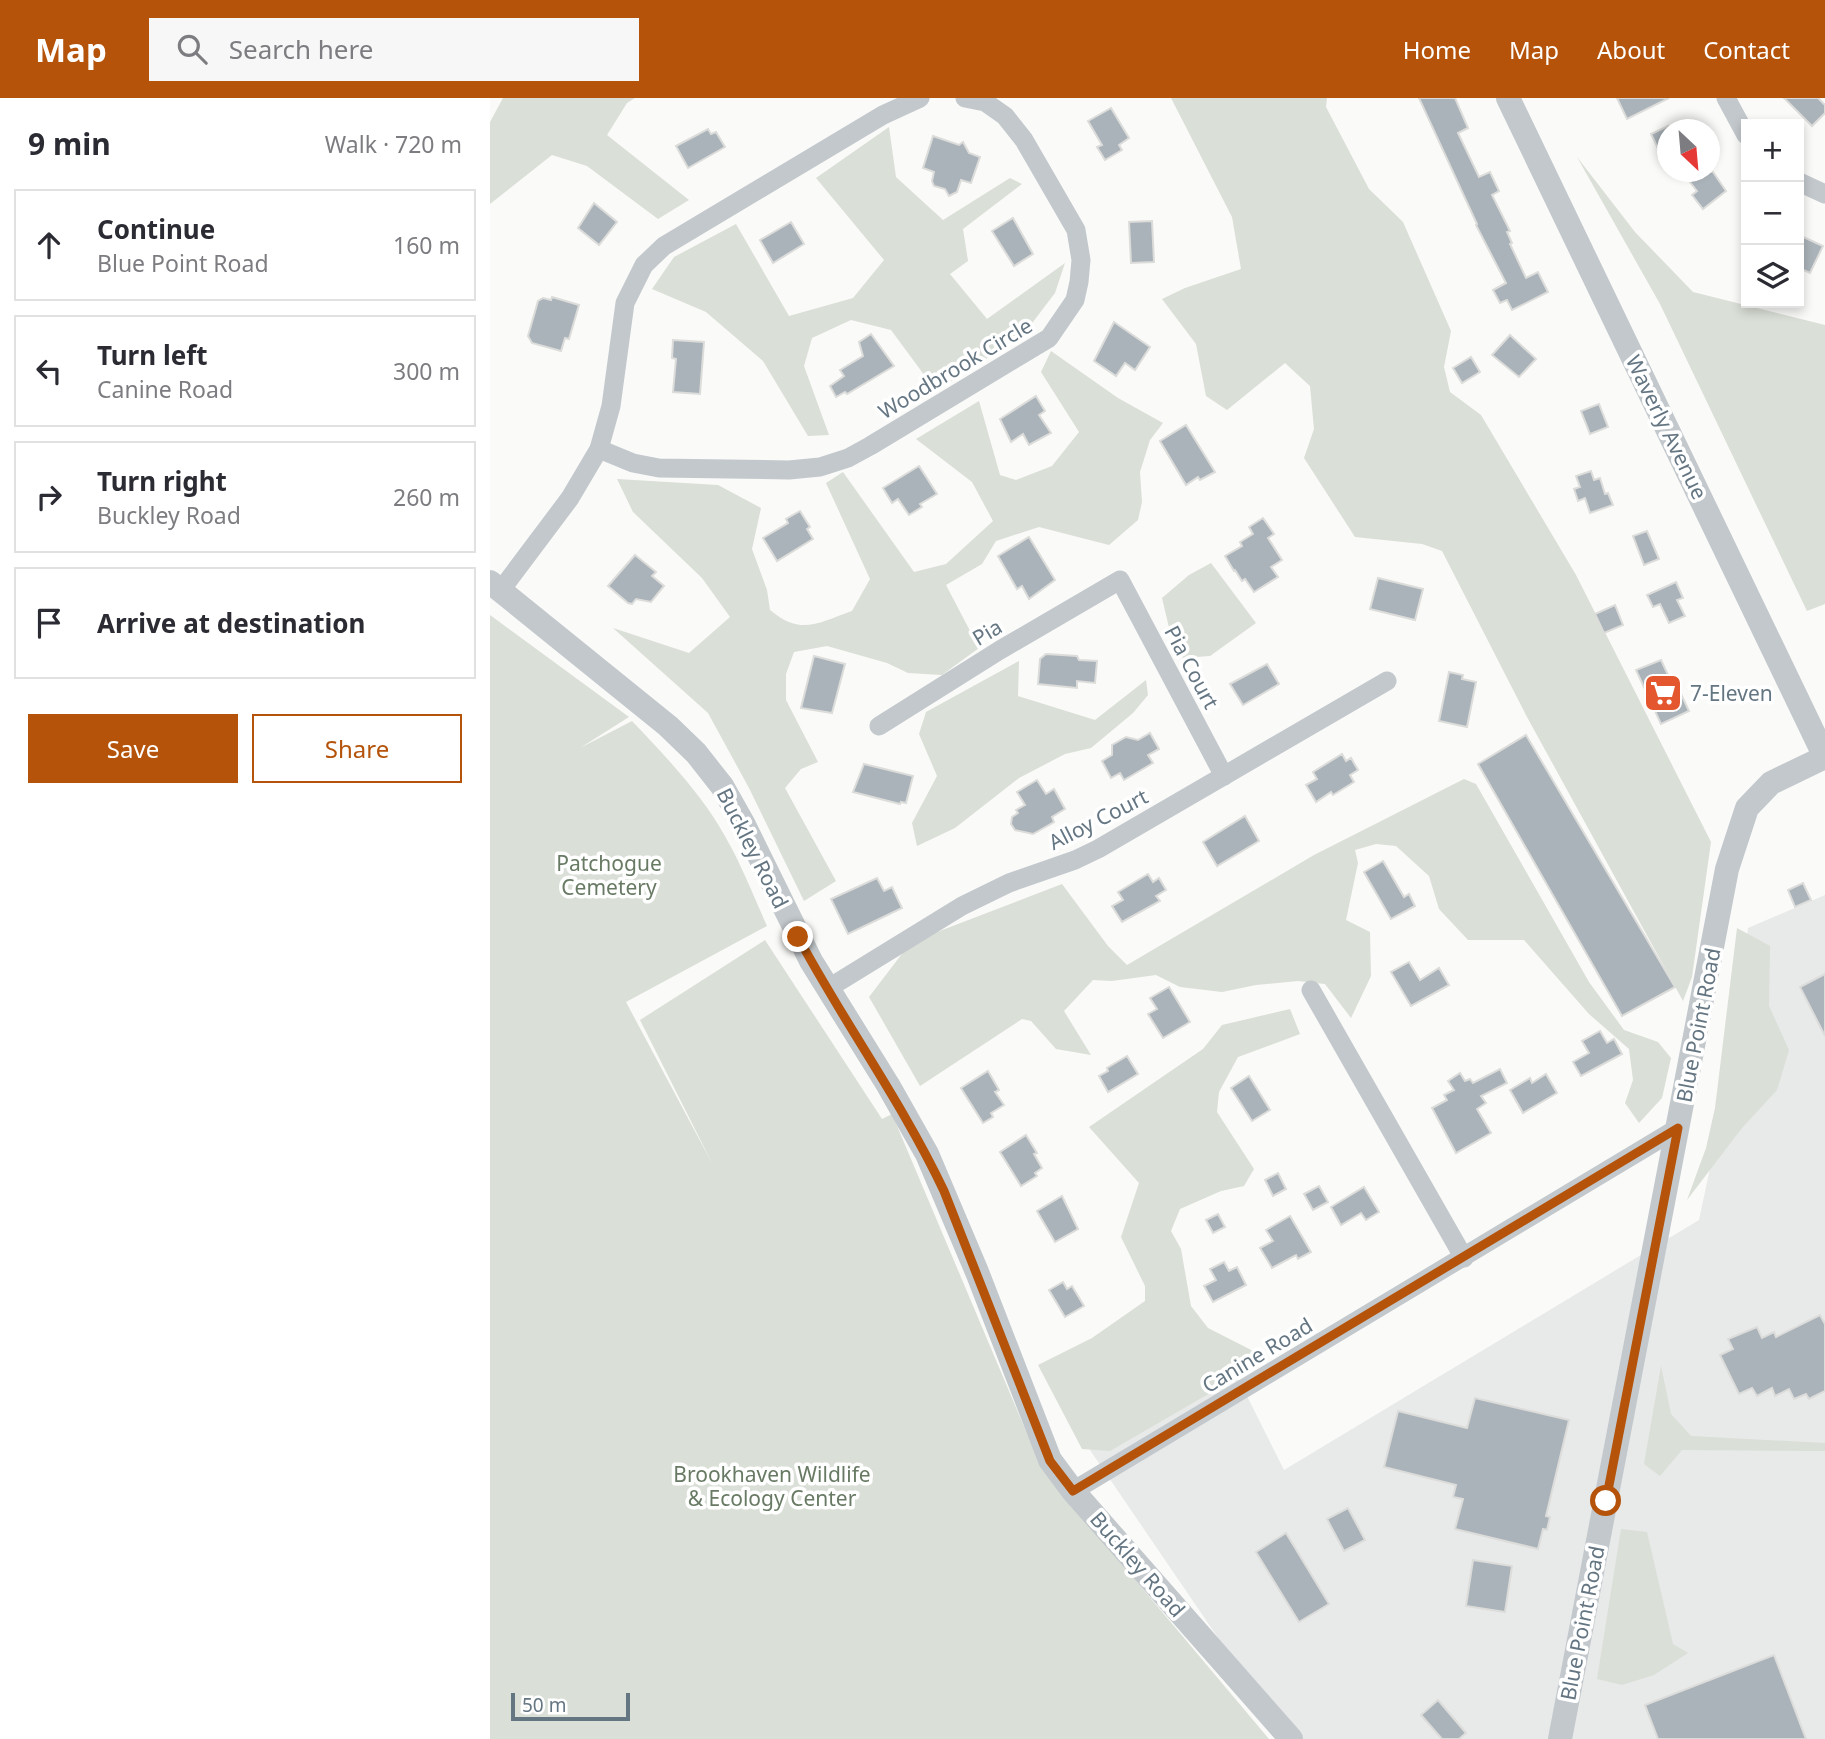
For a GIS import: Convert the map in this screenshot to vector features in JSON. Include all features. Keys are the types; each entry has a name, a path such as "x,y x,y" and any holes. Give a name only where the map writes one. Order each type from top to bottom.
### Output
{"street":[{"path":"495,586 570,498 599,449 611,406 625,303 644,265 664,246 883,115 920,98"},
{"name":"Woodbrook Circle","path":"599,449 633,463 659,468 789,470 820,467 848,458 870,446 1049,338 1075,300 1081,260 1076,230 1024,140 1005,116 985,102 965,98"},
{"name":"Waverly Avenue","path":"1508,98 1825,757"},
{"path":"1726,98 1741,126"},
{"path":"1804,184 1825,194"},
{"name":"Pia","path":"879,726 1000,650 1120,580"},
{"name":"Pia Court","path":"1120,580 1224,776"},
{"name":"Buckley Road","path":"495,586 668,726 709,768 738,814 798,937 827,989 888,1085 927,1154 1050,1461 1073,1491 1291,1739"},
{"name":"Alloy Court","path":"827,989 962,906 1009,883 1098,849 1387,681"},
{"name":"Blue Point Road","path":"1560,1739 1727,869 1747,808 1771,783 1825,757"},
{"path":"1311,990 1464,1258"},
{"name":"Canine Road","path":"1073,1491 1678,1128"}],"shaded area":[{"path":"1825,895 1825,1739 1287,1739 1090,1450 1230,1362 1284,1470 1699,1220 1731,1070 1748,928"}],"green space":[{"path":"503,98 635,98 627,103 607,135 689,200 658,219 587,166 552,155 490,204 490,122"},
{"path":"1171,98 1327,98 1326,107 1369,189 1403,222 1451,331 1444,367 1450,392 1481,415 1576,575 1711,842 1692,977 1683,1001 1527,717 1442,551 1422,544 1355,537 1304,458 1314,429 1310,386 1285,363 1227,410 1206,396 1196,344 1162,299 1185,288 1241,269 1232,217"},
{"path":"889,127 896,177 943,220 1010,178 1022,184 963,229 968,261 950,274 987,319 1065,263 1055,293 1023,335 936,391 891,330 851,320 812,338 804,366 829,435 808,436 763,361 706,312 652,289 674,257 736,224 789,316 853,298 884,260 816,178"},
{"path":"1577,157 1635,232 1693,292 1741,304 1741,308 1757,308 1825,325 1825,604 1807,611 1660,304"},
{"path":"1051,351 1118,398 1163,423 1150,440 1140,472 1142,502 1138,520 1109,545 1039,527 996,541 982,564 946,585 979,648 942,675 908,673 887,663 827,646 794,652 786,674 786,700 818,762 801,769 785,788 836,881 804,901 749,788 708,713 613,628 689,653 730,617 702,578 633,512 617,479 718,485 761,508 752,549 767,590 770,610 791,623 819,623 852,611 870,579 826,483 843,472 914,572 946,564 993,521 972,482 916,439 979,401 1000,475 1016,480 1052,466 1079,432 1041,372"},
{"path":"1211,563 1256,623 1210,656 1183,658 1171,636 1162,598 1189,575"},
{"name":"Brookhaven Wildlife & Ecology Center","path":"490,615 629,717 580,748 632,721 670,762 695,791 716,822 737,859 767,926 626,1002 713,1165 640,1020 765,940 882,1119 892,1114 1042,1469 1269,1739 490,1739"},
{"path":"1019,661 1018,696 1095,720 1146,680 1148,695 1133,713 1091,748 1065,754 1019,778 955,828 917,846 912,823 937,776 919,734 926,712"},
{"path":"1464,779 1476,784 1589,982 1624,1030 1658,1042 1671,1058 1662,1098 1639,1123 1625,1103 1633,1080 1629,1049 1589,1014 1524,940 1468,940 1439,909 1429,876 1396,846 1376,844 1355,850 1358,863 1346,920 1370,932 1371,976 1351,1018 1325,984 1298,981 1222,992 1180,987 1156,975 1112,981 1093,980 1064,1011 1091,1055 1056,1049 1031,1021 1022,1019 920,1086 869,997 911,942 1062,884 1108,946 1127,965 1314,855"},
{"path":"1737,928 1770,946 1769,1006 1789,1050 1777,1090 1742,1128 1687,1200 1706,1148 1715,1108"},
{"path":"1290,1009 1300,1034 1238,1057 1219,1092 1217,1112 1254,1169 1244,1186 1221,1191 1180,1209 1171,1231 1181,1249 1191,1306 1208,1328 1263,1356 1210,1393 1110,1451 1082,1449 1038,1365 1092,1338 1145,1301 1145,1286 1121,1237 1139,1183 1089,1127 1203,1049 1222,1025"},
{"path":"1661,1366 1671,1414 1691,1436 1825,1443 1825,1451 1682,1450 1660,1476 1644,1464"},
{"path":"1621,1529 1647,1532 1673,1644 1688,1653 1654,1675 1622,1685 1597,1679"}],"building":[{"path":"1419,98 1455,98 1468,128 1458,133 1479,177 1490,172 1499,191 1492,195 1510,231 1507,232 1512,243 1510,244 1526,278 1538,272 1548,292 1512,310 1507,300 1500,303 1493,290 1506,283 1476,225"},
{"path":"1617,98 1669,98 1627,119"},
{"path":"1784,98 1818,98 1825,105 1825,113 1812,126"},
{"path":"1111,108 1129,138 1119,145 1122,150 1105,160 1097,147 1102,145 1088,121"},
{"path":"708,129 711,134 716,132 725,147 688,168 676,146"},
{"path":"1657,131 1657,146 1651,134"},
{"path":"933,136 959,145 963,142 969,153 980,157 971,183 961,180 957,192 949,196 945,189 934,186 934,172 923,168"},
{"path":"1690,182 1720,182 1726,191 1703,209 1692,195 1697,191"},
{"path":"594,203 617,222 599,245 578,228"},
{"path":"1013,218 1033,254 1014,266 992,231"},
{"path":"1152,221 1154,262 1131,263 1129,222"},
{"path":"791,222 804,244 773,263 760,240"},
{"path":"1804,237 1823,246 1810,273 1804,270"},
{"path":"552,297 579,305 569,339 565,338 561,351 532,343 528,336 538,301 543,298 551,300"},
{"path":"1114,322 1150,347 1135,370 1125,363 1116,376 1094,361"},
{"path":"871,334 894,366 847,394 845,392 836,397 830,386 844,376 840,370 863,356 859,342"},
{"path":"1510,335 1536,359 1519,377 1492,355"},
{"path":"673,340 704,342 700,394 673,392 676,359 672,358"},
{"path":"1471,357 1480,372 1462,383 1453,368"},
{"path":"1036,396 1045,411 1039,415 1051,433 1029,445 1023,434 1011,442 1000,419"},
{"path":"1599,404 1608,427 1590,434 1581,411"},
{"path":"1186,425 1215,472 1200,480 1198,477 1186,485 1160,441"},
{"path":"919,466 937,494 920,504 922,507 909,515 898,499 892,503 883,488"},
{"path":"1591,471 1594,480 1600,478 1605,494 1608,493 1613,505 1590,513 1585,498 1578,501 1574,489 1580,487 1576,476"},
{"path":"800,511 810,527 807,529 813,539 777,561 763,538 788,523 786,519"},
{"path":"1263,518 1274,534 1268,538 1282,560 1271,567 1278,577 1254,592 1245,579 1242,581 1225,556 1242,546 1240,542 1253,534 1249,527"},
{"path":"1647,531 1659,559 1644,565 1633,536"},
{"path":"1029,537 1055,580 1029,599 1022,586 1017,589 998,556"},
{"path":"635,555 656,572 652,576 664,586 651,602 636,599 632,604 628,603 608,586"},
{"path":"1378,578 1423,589 1415,620 1370,609"},
{"path":"1676,582 1683,598 1677,600 1685,616 1669,623 1660,604 1653,607 1647,595"},
{"path":"1615,605 1623,625 1604,633 1595,614"},
{"path":"1046,654 1077,656 1079,660 1097,661 1095,683 1077,681 1077,688 1038,684 1040,659"},
{"path":"814,656 845,664 832,713 801,708"},
{"name":"7-Eleven","path":"1661,660 1668,675 1672,675 1689,711 1661,724 1636,670"},
{"path":"1267,664 1279,684 1243,705 1230,684"},
{"path":"1449,672 1476,682 1467,727 1439,721"},
{"path":"1150,733 1159,749 1148,755 1153,763 1124,780 1120,773 1111,778 1102,761 1112,755 1112,745 1126,737 1138,740"},
{"path":"1526,735 1675,987 1622,1016 1478,764"},
{"path":"1342,754 1346,761 1351,758 1358,770 1350,775 1354,782 1316,802 1306,785 1317,779 1313,772"},
{"path":"864,764 913,776 906,803 900,804 853,792"},
{"path":"1037,780 1046,794 1054,789 1065,809 1052,817 1054,822 1033,834 1015,830 1011,824 1012,817 1018,813 1016,810 1025,805 1017,792"},
{"path":"1245,816 1259,841 1217,866 1203,842"},
{"path":"1383,861 1404,897 1409,894 1415,906 1391,919 1364,872"},
{"path":"1148,874 1153,882 1159,878 1166,890 1156,896 1160,901 1122,922 1112,906 1123,900 1118,892"},
{"path":"877,878 884,891 892,887 902,908 848,934 831,899"},
{"path":"1803,883 1811,900 1795,907 1788,890"},
{"path":"1409,962 1420,980 1439,968 1449,985 1411,1006 1391,972"},
{"path":"1825,974 1825,1036 1800,987"},
{"path":"1169,987 1190,1022 1163,1038 1148,1014 1157,1009 1150,998"},
{"path":"1600,1031 1607,1043 1614,1039 1622,1054 1581,1076 1573,1062 1589,1053 1582,1041"},
{"path":"1127,1056 1138,1074 1108,1092 1099,1076"},
{"path":"1500,1069 1507,1083 1481,1096 1486,1103 1477,1109 1491,1133 1456,1153 1432,1108 1447,1100 1444,1095 1454,1090 1448,1081 1460,1073 1465,1081 1470,1079 1473,1083"},
{"path":"988,1071 999,1090 995,1092 1004,1105 991,1113 993,1117 983,1123 961,1088"},
{"path":"1546,1074 1557,1093 1523,1113 1510,1090 1530,1078 1532,1083"},
{"path":"1249,1076 1270,1110 1252,1121 1231,1088"},
{"path":"1026,1135 1042,1168 1035,1173 1037,1176 1021,1186 1000,1152"},
{"path":"1278,1173 1286,1189 1273,1196 1265,1180"},
{"path":"1319,1186 1328,1202 1313,1210 1304,1194"},
{"path":"1364,1187 1379,1212 1366,1220 1361,1213 1341,1225 1331,1207"},
{"path":"1062,1196 1078,1229 1055,1242 1037,1211"},
{"path":"1218,1214 1225,1227 1213,1233 1206,1220"},
{"path":"1290,1216 1311,1252 1298,1259 1296,1255 1272,1268 1260,1248 1273,1241 1266,1230"},
{"path":"1224,1262 1229,1271 1237,1267 1246,1285 1213,1302 1204,1286 1216,1280 1210,1269"},
{"path":"1063,1282 1067,1289 1072,1286 1084,1306 1065,1317 1049,1290"},
{"path":"1820,1315 1825,1324 1825,1391 1809,1399 1806,1394 1794,1399 1789,1389 1775,1396 1772,1388 1757,1396 1752,1388 1739,1394 1720,1355 1733,1349 1728,1339 1757,1327 1762,1338 1774,1332 1776,1337"},
{"path":"1475,1398 1569,1420 1546,1516 1550,1517 1547,1530 1543,1529 1538,1549 1455,1529 1463,1499 1453,1497 1456,1485 1384,1467 1398,1411 1467,1428"},
{"path":"1348,1508 1365,1540 1344,1551 1327,1519"},
{"path":"1286,1533 1329,1604 1299,1622 1256,1552"},
{"path":"1473,1560 1512,1566 1505,1612 1466,1606"},
{"path":"1774,1655 1806,1739 1658,1739 1645,1705"},
{"path":"1438,1700 1466,1733 1459,1739 1442,1739 1421,1715"}],"place":[{"name":"7-Eleven","path":"1663,693"}],"route":[{"path":"798,937 927,1154 977,1272 1050,1461 1073,1491 1678,1128 1606,1501"}],"park label":[{"name":"Patchogue Cemetery","path":"609,875"}]}
